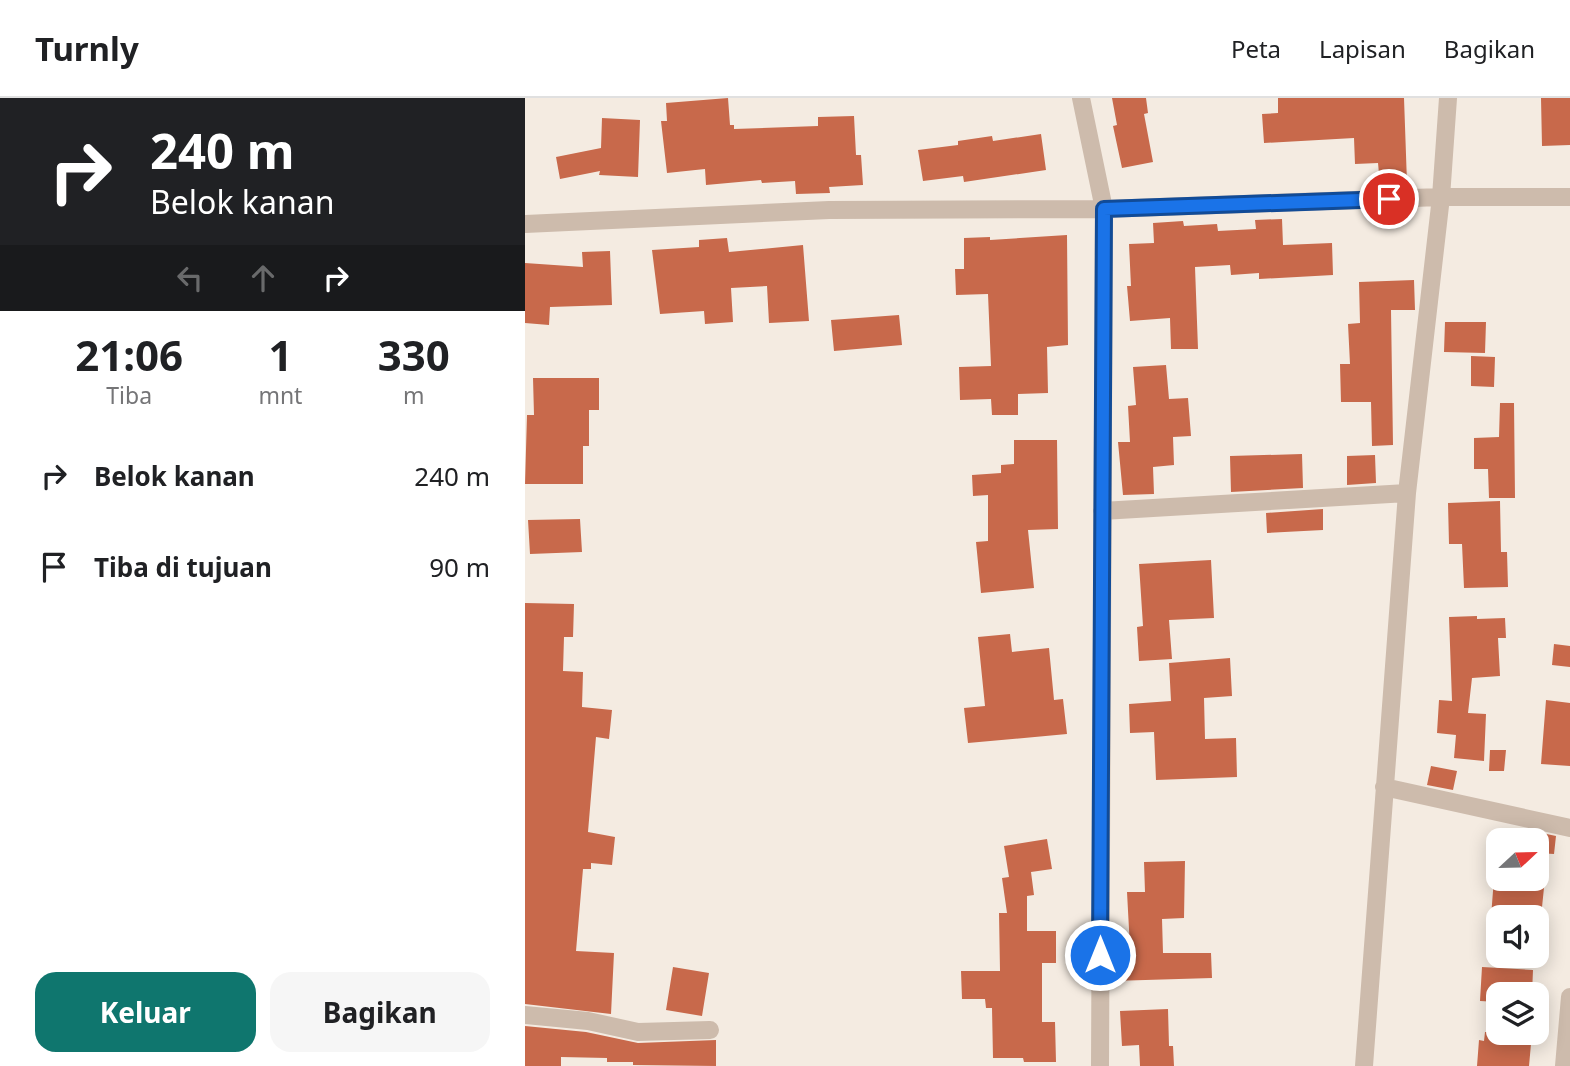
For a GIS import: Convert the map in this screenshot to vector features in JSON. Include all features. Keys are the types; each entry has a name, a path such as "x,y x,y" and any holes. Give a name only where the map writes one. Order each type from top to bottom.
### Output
{"street":[{"path":"1081,98 1104,209 1100,1066"},
{"path":"1364,1066 1407,494 1441,197 1448,98"},
{"path":"525,224 829,210 1104,209 1441,197 1570,197"},
{"path":"1103,511 1407,494"},
{"path":"1384,787 1570,828"},
{"path":"1564,1066 1570,997"},
{"path":"525,1015 587,1021 638,1032 711,1030"}],"building":[{"path":"728,98 730,125 734,125 734,129 818,126 818,117 854,116 856,155 861,155 863,185 829,187 830,193 796,194 795,181 762,183 761,180 706,185 705,169 667,173 661,121 667,121 666,103"},
{"path":"1112,98 1146,98 1148,113 1144,114 1153,162 1122,168 1113,126 1117,125"},
{"path":"1278,98 1404,98 1407,183 1380,184 1378,163 1355,164 1354,138 1264,143 1262,114 1278,113"},
{"path":"1541,98 1570,98 1570,145 1542,146"},
{"path":"602,118 640,120 638,177 599,175 600,171 560,179 556,157 601,148"},
{"path":"1041,134 1046,170 964,182 963,176 923,181 918,150 958,145 958,141 992,136 993,141"},
{"path":"1282,219 1283,245 1332,243 1333,275 1259,279 1259,273 1231,275 1230,265 1195,267 1198,349 1171,349 1170,318 1130,321 1127,286 1131,286 1129,244 1154,243 1153,223 1183,221 1184,226 1217,224 1218,231 1256,229 1255,220"},
{"path":"1067,235 1068,345 1047,347 1048,393 1018,394 1018,415 992,415 991,399 960,400 959,367 991,366 988,294 956,295 955,269 964,269 964,238 990,237 990,240"},
{"path":"727,238 729,252 803,245 809,321 769,323 767,286 731,288 733,322 705,324 704,311 660,314 652,250 699,247 699,240"},
{"path":"610,251 612,305 550,307 549,325 525,323 525,263 583,267 582,252"},
{"path":"1414,280 1415,310 1391,310 1393,445 1372,446 1371,402 1341,402 1340,364 1350,364 1348,324 1360,323 1359,282"},
{"path":"899,315 902,345 834,351 831,320"},
{"path":"1445,322 1486,322 1485,353 1444,352"},
{"path":"1471,356 1495,357 1494,387 1471,386"},
{"path":"1166,365 1169,399 1188,398 1191,436 1173,437 1174,465 1153,467 1154,494 1123,495 1118,442 1130,442 1128,406 1136,405 1133,367"},
{"path":"533,378 599,378 599,410 589,410 589,446 583,446 583,484 525,484 527,415 534,415"},
{"path":"1500,403 1514,403 1515,498 1489,498 1488,469 1474,469 1474,438 1499,437"},
{"path":"1014,440 1057,440 1058,529 1028,530 1034,588 981,593 976,542 988,541 988,495 973,496 972,475 1001,473 1001,465 1014,464"},
{"path":"1302,454 1303,488 1231,492 1230,456"},
{"path":"1375,455 1376,483 1347,485 1347,456"},
{"path":"1500,501 1501,552 1507,552 1508,587 1464,588 1462,544 1449,544 1448,503"},
{"path":"1323,509 1323,530 1267,533 1266,513"},
{"path":"580,519 582,552 530,554 528,520"},
{"path":"1211,560 1214,618 1169,620 1172,659 1139,661 1137,627 1143,626 1139,564"},
{"path":"525,603 574,604 573,637 564,637 563,671 583,672 582,707 612,710 609,739 596,737 588,832 615,837 612,865 591,863 591,869 583,869 576,951 614,953 611,1014 525,1004"},
{"path":"1477,616 1477,619 1505,618 1506,638 1498,638 1500,676 1472,678 1468,713 1486,714 1484,761 1454,758 1456,735 1437,733 1439,700 1452,701 1449,617"},
{"path":"1010,634 1012,652 1049,648 1054,700 1063,699 1067,734 968,743 964,708 985,706 978,637"},
{"path":"1554,644 1570,646 1570,667 1552,665"},
{"path":"1230,658 1232,696 1204,698 1205,739 1236,738 1237,777 1156,780 1154,732 1130,733 1129,704 1171,701 1169,663"},
{"path":"1546,700 1570,703 1570,766 1541,764"},
{"path":"1490,750 1506,750 1504,771 1489,771"},
{"path":"1431,766 1457,771 1453,790 1427,785"},
{"path":"1549,835 1556,836 1554,854 1549,854"},
{"path":"1047,839 1052,869 1031,872 1034,895 1027,896 1027,931 1056,931 1056,963 1042,963 1042,1022 1055,1022 1056,1062 993,1058 992,1008 986,1008 985,999 962,999 961,971 1000,971 999,913 1007,913 1002,878 1009,877 1004,846"},
{"path":"1185,861 1184,918 1162,919 1163,953 1211,953 1212,978 1112,981 1112,948 1130,948 1127,892 1145,892 1144,862"},
{"path":"1493,891 1544,891 1542,905 1492,905"},
{"path":"673,967 709,973 702,1016 666,1010"},
{"path":"1482,967 1533,970 1532,982 1486,982 1486,1001 1480,1001"},
{"path":"1168,1009 1169,1046 1173,1046 1174,1066 1140,1066 1139,1045 1122,1046 1120,1011"},
{"path":"525,1026 586,1032 638,1043 716,1040 716,1066 633,1065 633,1062 607,1062 607,1058 561,1057 561,1066 525,1066"},
{"path":"1486,1032 1486,1045 1531,1045 1529,1066 1477,1066 1479,1040 1484,1041"}],"route":[{"path":"1100,955 1104,209 1389,199"}]}
